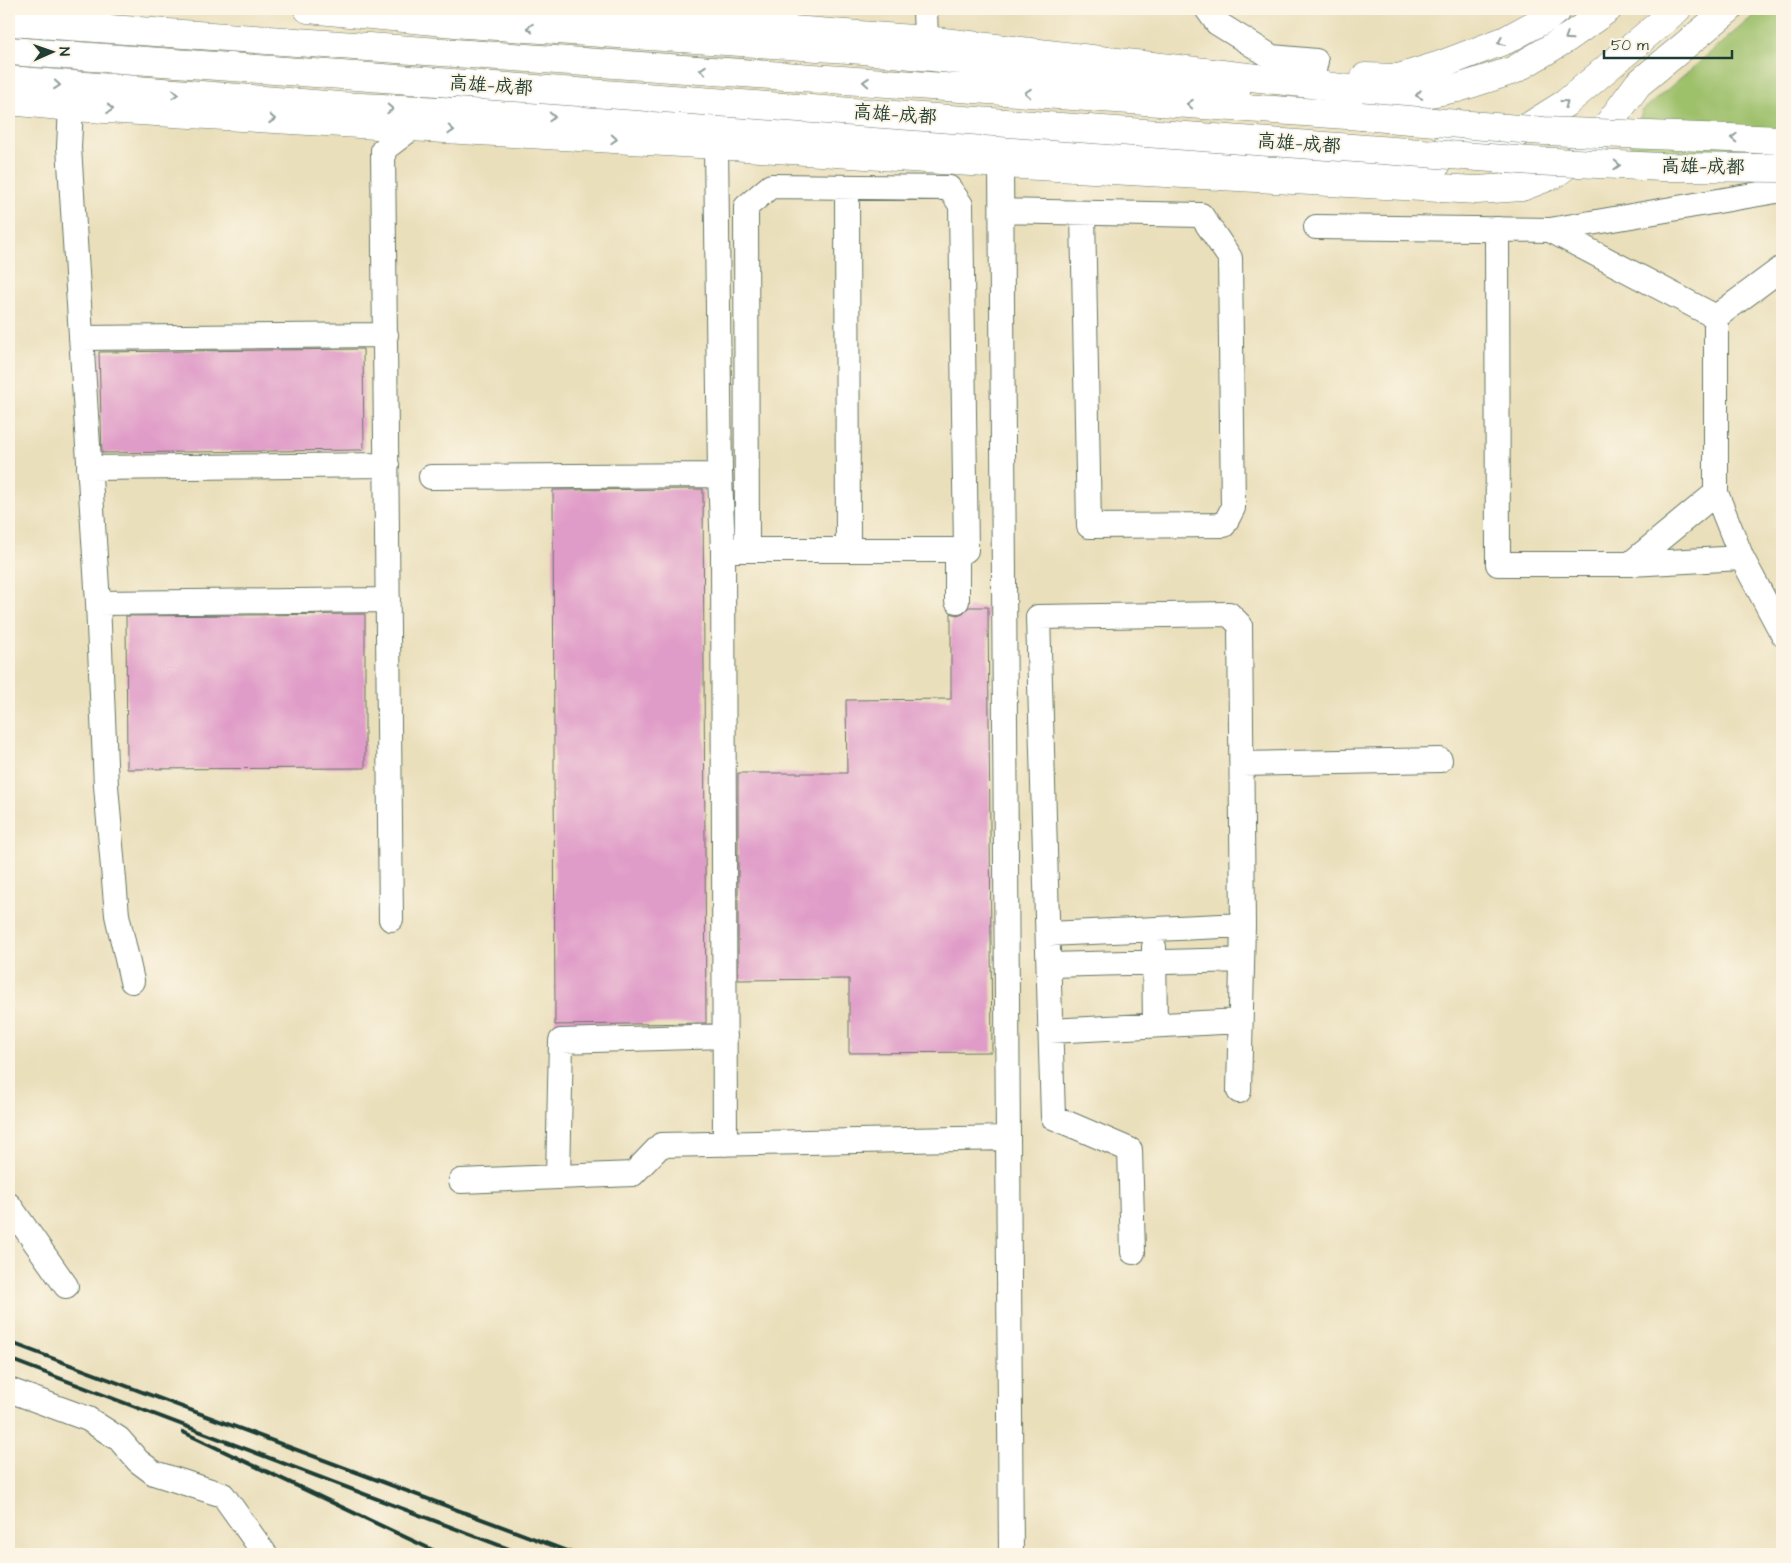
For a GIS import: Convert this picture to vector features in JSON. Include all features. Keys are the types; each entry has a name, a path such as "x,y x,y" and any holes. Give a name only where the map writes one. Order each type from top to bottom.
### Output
{"main road":[{"path":"308,9 466,24 863,50 1188,83 1361,116"},
{"path":"512,9 926,40 1311,84 1408,97 1458,88 1514,70 1608,9"},
{"path":"1311,84 1340,77 1398,78 1440,65 1506,40 1558,9"},
{"path":"9,61 1355,154 1479,145 1512,137 1566,103 1672,12 1699,9"},
{"path":"9,101 72,107 716,145 1001,164 1477,190 1522,187 1553,175 1590,149 1638,84 1729,9"},
{"name":"高雄—成都","path":"9,22 1361,116 1544,131 1782,140"},
{"name":"高雄—成都","path":"9,51 1533,161 1662,167 1782,168"},
{"path":"9,80 126,91 340,106 668,122 1013,150 1364,166 1533,161"}],"street":[{"path":"925,9 926,40"},
{"path":"1208,9 1217,23 1272,57 1316,61 1311,84"},
{"path":"72,107 69,147 98,603 106,786 117,915 132,981"},
{"path":"391,919 383,150 412,128"},
{"path":"716,145 720,475 723,550 725,1144"},
{"path":"1001,164 1011,1554"},
{"path":"723,550 747,550 848,550 957,549 966,550 961,205 949,188 771,186 746,207 747,550"},
{"path":"847,187 848,550"},
{"path":"1316,227 1550,230 1782,190"},
{"path":"1002,211 1201,215 1230,258 1233,508 1224,525 1089,526 1083,213"},
{"path":"1497,229 1498,564 1630,564 1742,558"},
{"path":"1550,230 1716,317"},
{"path":"1716,317 1782,268"},
{"path":"1716,317 1716,493 1742,558 1782,633"},
{"path":"81,338 386,335"},
{"path":"89,468 387,465"},
{"path":"432,477 720,475"},
{"path":"1630,564 1716,493"},
{"path":"957,549 957,601"},
{"path":"98,603 388,600"},
{"path":"1133,1252 1130,1150 1053,1118 1038,617 1229,614 1240,625 1243,925 1239,1091"},
{"path":"1242,764 1440,760"},
{"path":"1048,934 1243,925"},
{"path":"1154,929 1155,1026"},
{"path":"1049,965 1242,960"},
{"path":"1050,1031 1240,1021"},
{"path":"558,1177 561,1041 725,1036"},
{"path":"461,1181 634,1174 661,1145 1008,1138"},
{"path":"9,1205 66,1286"},
{"path":"9,1390 88,1420 119,1439 138,1461 154,1473 222,1495 265,1554"}],"green space":[{"path":"1782,9 1782,151 1737,163 1651,174 1630,148 1642,111 1759,11"}],"building":[{"path":"363,349 364,450 102,453 99,352"},
{"path":"703,489 706,1023 555,1025 553,490"},
{"path":"969,607 988,607 992,1052 849,1053 849,979 738,980 738,773 847,773 846,700 951,699 951,613 957,615 963,613"},
{"path":"365,614 365,768 127,769 126,616"}],"railway":[{"path":"9,1342 575,1554"},
{"path":"9,1359 522,1554"},
{"path":"183,1432 441,1554"}]}
